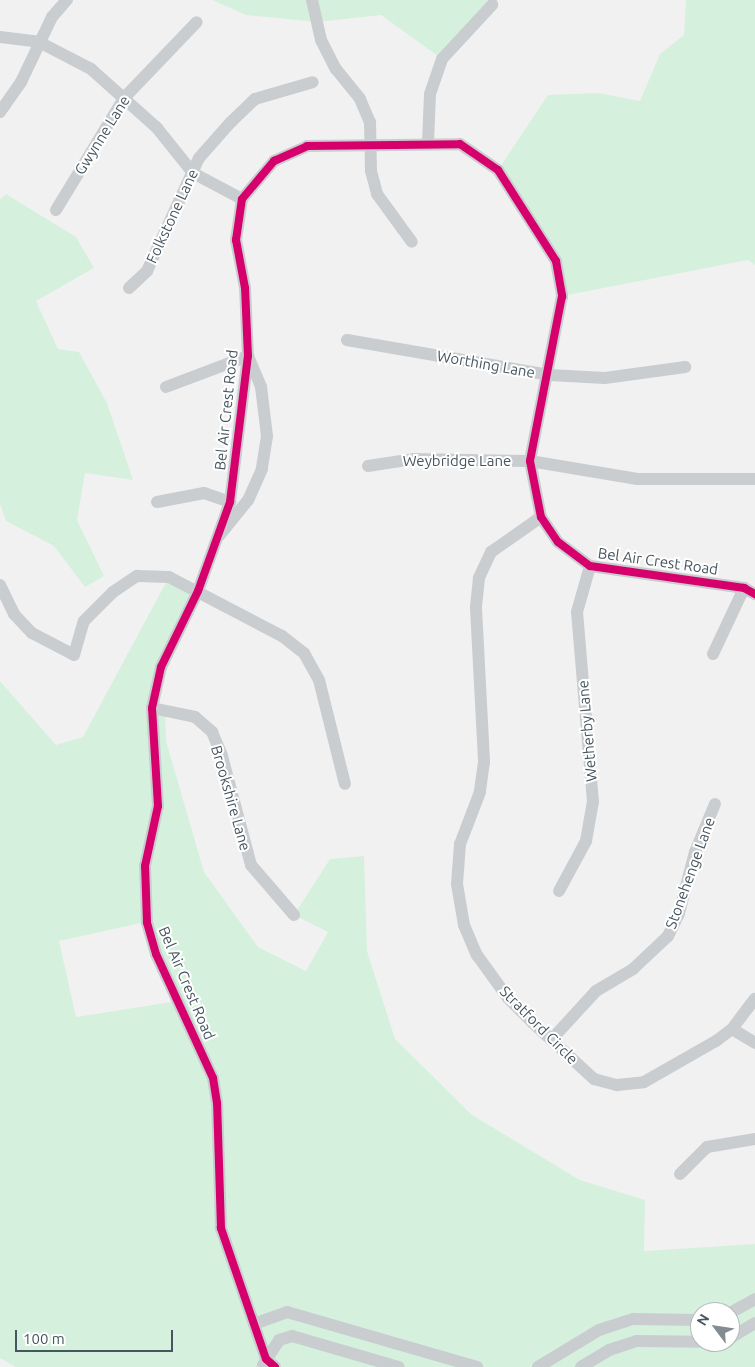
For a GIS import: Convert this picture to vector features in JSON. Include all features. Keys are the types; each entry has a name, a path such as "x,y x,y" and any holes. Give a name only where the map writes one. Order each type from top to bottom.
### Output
{"street":[{"path":"0,112 21,82 38,42 52,17 67,0"},
{"path":"312,0 321,40 336,70 360,99 370,122 371,171 378,194 412,242"},
{"path":"428,142 430,94 442,59 492,5"},
{"name":"Gwynne Lane","path":"56,210 124,98 197,22"},
{"path":"0,37 38,42 91,69 157,128 193,174 242,199"},
{"name":"Folkstone Lane","path":"129,288 147,271 178,199 193,174 198,158 255,99 313,82"},
{"name":"Bel Air Crest Road","path":"268,1364 221,1228 218,1103 213,1078 156,954 147,922 145,866 158,806 152,708 161,667 198,590 230,502 248,356 245,288 236,240 242,199 274,161 307,146 428,142 460,144 498,170 556,261 562,296 549,375 530,461 541,517 558,542 590,566 750,591"},
{"name":"Worthing Lane","path":"348,340 549,375 605,378 685,367"},
{"path":"166,387 248,356"},
{"name":"Bel Air Crest Road","path":"216,538 248,500 266,453 265,403 248,356"},
{"name":"Weybridge Lane","path":"368,466 414,459 530,461 637,479 755,479"},
{"path":"157,502 204,493 230,502"},
{"name":"Stratford Circle","path":"541,517 491,552 479,578 476,608 484,762 480,792 460,844 457,884 464,925 477,955 508,998 594,1079 617,1085 644,1082 732,1029 755,999"},
{"name":"Wetherby Lane","path":"559,891 586,841 593,802 576,612 590,566"},
{"path":"0,585 14,614 32,633 74,656 84,621 113,592 137,576 169,576 282,636 304,653 319,680 345,784"},
{"path":"713,654 750,591"},
{"name":"Brookshire Lane","path":"152,708 195,717 212,732 222,756 251,865 294,915"},
{"name":"Stonehenge Lane","path":"552,1039 596,991 633,970 668,936 679,913 695,852 715,804"},
{"path":"732,1029 755,1043"},
{"path":"680,1174 707,1147 732,1140 755,1138"},
{"path":"740,1307 755,1299"},
{"path":"254,1324 287,1312 477,1367"},
{"path":"538,1367 600,1330 633,1319 690,1320"},
{"path":"740,1332 755,1323"},
{"name":"Bel Air Crest Road","path":"268,1364 278,1340 292,1336 399,1367"},
{"path":"581,1367 609,1350 636,1341 690,1342"}],"green space":[{"path":"212,0 498,0 442,59 381,15 317,22 246,15"},
{"path":"686,0 755,0 755,265 748,260 562,296 556,261 498,170 548,95 598,93 640,101 660,54 684,35"},
{"path":"6,194 76,237 94,268 36,301 58,349 79,352 107,403 133,480 85,473 77,520 104,576 85,587 54,546 6,521 0,504 0,199"},
{"path":"169,577 198,591 152,707 165,710 166,741 204,872 258,947 306,971 328,932 294,915 330,859 364,856 367,951 395,1039 472,1115 580,1180 645,1200 644,1251 755,1244 755,1367 16,1367 0,1358 0,681 56,745 83,737","holes":["146,922 178,1001 76,1017 59,941"]}],"cycle path":[{"path":"275,1367 266,1359 221,1228 217,1103 213,1078 156,954 147,922 145,866 158,806 152,708 161,667 198,591 230,502 248,356 245,288 236,240 242,199 274,161 307,146 460,144 498,170 556,261 562,296 530,461 541,517 558,542 590,566 744,588 755,594"}]}
